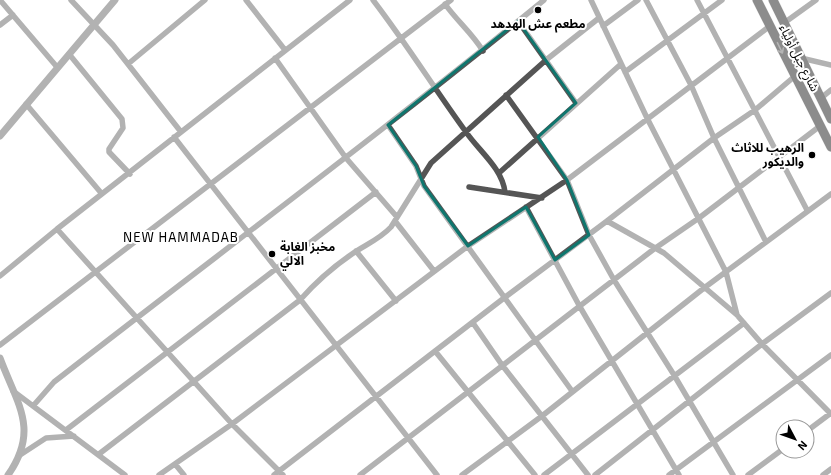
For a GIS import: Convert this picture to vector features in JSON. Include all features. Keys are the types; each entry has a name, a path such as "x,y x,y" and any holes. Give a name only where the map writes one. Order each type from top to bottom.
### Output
{"main road":[{"name":"شارع جبل أولياء","path":"757,0 831,147"},
{"name":"شارع جبل أولياء","path":"773,0 831,119"}],"street":[{"path":"0,0 57,67"},
{"path":"71,0 85,17 94,24 128,64 181,132"},
{"path":"0,136 115,0"},
{"path":"128,64 205,0"},
{"path":"246,0 285,50"},
{"path":"0,276 57,229 130,174 174,137 350,0"},
{"path":"373,0 402,37 466,133 499,174 505,192"},
{"path":"0,345 212,185 451,0"},
{"path":"33,406 54,382 346,158 483,51 544,0"},
{"path":"591,0 602,26 647,118 726,272 738,315"},
{"path":"602,26 638,0"},
{"path":"646,0 691,85 738,189 766,242"},
{"path":"697,0 807,210"},
{"path":"625,72 722,0"},
{"path":"784,23 816,0"},
{"path":"445,4 483,51"},
{"path":"0,25 13,15"},
{"path":"99,454 300,300 318,281 356,251 383,235 396,219 420,179 431,164 546,60 599,18"},
{"path":"518,21 576,103"},
{"path":"159,475 232,424 468,246 567,180 727,57 770,26"},
{"path":"69,54 122,119 122,128 109,149 109,152 130,174"},
{"path":"275,58 346,158 376,192 434,271"},
{"path":"801,58 831,65"},
{"path":"499,174 538,137 621,64"},
{"path":"274,475 281,473 375,397 504,298 589,235 714,138 755,110 795,76"},
{"path":"821,98 831,90"},
{"path":"506,95 538,137 567,180 589,235 614,280 674,375 733,475"},
{"path":"26,104 102,194"},
{"path":"388,125 416,166 420,179 572,391"},
{"path":"360,475 654,249 699,218 820,126"},
{"path":"174,137 335,346 437,475"},
{"path":"469,187 542,198"},
{"path":"66,430 376,192"},
{"path":"462,475 542,416 704,288 807,210 831,194"},
{"path":"526,207 580,307 678,472"},
{"path":"607,221 654,249 664,253 738,315 762,344 831,414 815,425"},
{"path":"57,229 232,424 281,473"},
{"path":"356,251 396,301"},
{"path":"595,475 689,400 831,293"},
{"path":"473,323 502,365 588,475"},
{"path":"544,475 744,323"},
{"path":"435,351 535,475"},
{"path":"670,475 678,472 714,442 831,355"},
{"path":"0,358 2,371 13,391 25,427 24,445 8,475"},
{"path":"13,391 99,454 124,475"},
{"path":"20,455 46,438 74,436"},
{"path":"748,475 775,455"},
{"path":"175,464 184,475"},
{"path":"823,475 831,469"}],"highlighted area":[{"path":"518,21 576,103 538,137 567,180 589,235 555,260 526,207 468,246 424,186 416,166 388,125"}],"place":[{"name":"مطعم عش الهدهد","path":"538,10"},
{"name":"الرهيب للاثاث والديكور","path":"812,155"},
{"name":"مخبز الغابة الالي","path":"272,254"}],"district":[{"name":"NEW HAMMADAB","path":"181,237"}]}
